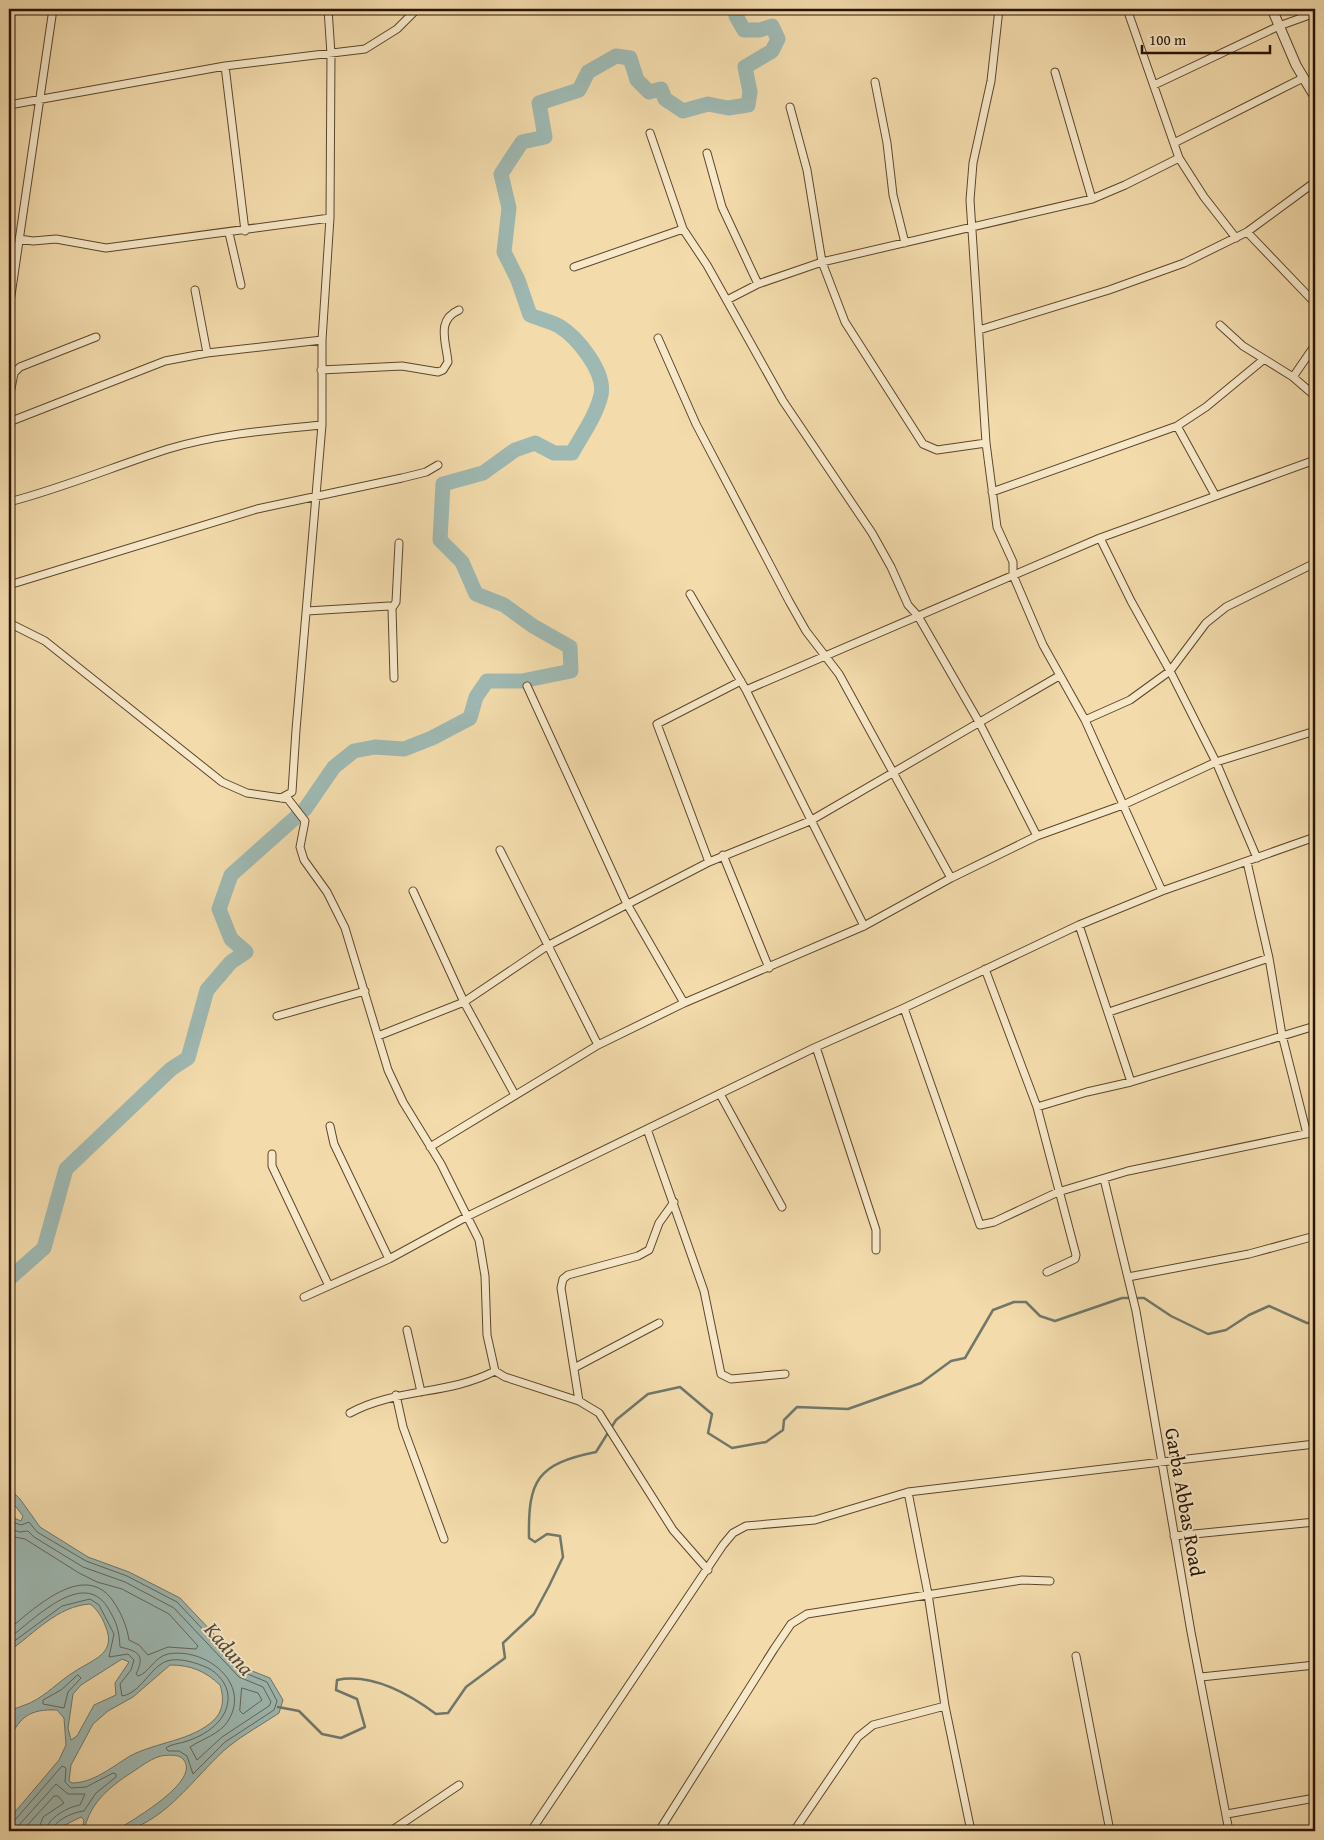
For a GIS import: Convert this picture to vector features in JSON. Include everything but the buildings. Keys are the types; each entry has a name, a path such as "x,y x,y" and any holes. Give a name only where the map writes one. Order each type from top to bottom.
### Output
{"street":[{"path":"9,309 11,273 19,239 38,100 53,9"},
{"path":"285,799 292,792 322,425 322,340 330,218 331,54 328,9"},
{"path":"9,105 225,66 365,49 397,29 416,9"},
{"path":"999,9 990,81 973,164 970,200 986,443 997,527 1013,562 1013,575 1059,676 1085,720 1162,891"},
{"path":"1127,9 1179,158 1204,197 1236,238"},
{"path":"1272,9 1303,78 1315,97"},
{"path":"1154,85 1279,26 1315,13"},
{"path":"225,66 245,231"},
{"path":"1055,72 1092,199"},
{"path":"1174,143 1303,78"},
{"path":"875,82 887,143 893,196 905,243"},
{"path":"790,108 807,170 822,262 845,322 923,444 936,450 986,443"},
{"path":"650,133 683,229 727,300 783,401 872,533 891,567 908,605 918,616 979,722 1036,836"},
{"path":"708,153 722,207 758,284"},
{"path":"727,300 758,284 822,262 1092,199 1179,158"},
{"path":"979,330 1109,290 1184,263 1248,232 1315,182"},
{"path":"19,239 33,241 56,239 106,248 245,231 330,218"},
{"path":"574,267 683,229"},
{"path":"1248,232 1315,303"},
{"path":"229,233 241,285"},
{"path":"195,290 207,353"},
{"path":"321,370 402,366 438,372 443,370 448,362 444,323 446,317 459,310"},
{"path":"1220,324 1264,360 1293,377 1315,396"},
{"path":"9,399 14,373 20,367 96,337"},
{"path":"658,338 696,424 789,601 806,631 839,674 951,878"},
{"path":"9,422 153,364 207,353 322,340"},
{"path":"1293,377 1315,345"},
{"path":"992,492 1177,426 1206,407 1264,360"},
{"path":"9,502 35,495 169,449 221,436 322,425"},
{"path":"1177,426 1216,495"},
{"path":"746,690 1100,538 1315,460"},
{"path":"9,585 257,509 317,494 402,478 426,472 438,465"},
{"path":"1100,538 1216,762 1257,858"},
{"path":"394,678 392,608 396,602 399,544"},
{"path":"1085,720 1130,700 1170,671 1206,623 1226,607 1315,563"},
{"path":"690,594 746,690 864,926"},
{"path":"307,611 389,606 392,608"},
{"path":"9,623 46,641 222,782 247,793 285,799 305,821 300,847 304,860 327,892 345,928 396,1088 468,1216 479,1240 485,1276 487,1335 495,1371 505,1377 579,1401 599,1413 673,1530 708,1570"},
{"path":"378,1036 464,1002 547,946 723,855 810,821 1059,676"},
{"path":"709,862 657,724 741,681"},
{"path":"527,686 627,904 684,1003"},
{"path":"430,1147 598,1045 684,1003 864,926 951,878 1036,836 1123,805 1216,762 1315,731"},
{"path":"304,1297 389,1259 468,1216 816,1047 904,1008 1079,925 1162,891 1315,837"},
{"path":"500,850 598,1045"},
{"path":"723,855 769,968"},
{"path":"904,1008 980,1225 994,1222 1058,1192 1128,1170 1311,1133 1282,1035 1268,958 1247,862"},
{"path":"413,891 464,1002 515,1095"},
{"path":"1079,925 1131,1082"},
{"path":"1109,1012 1268,958"},
{"path":"985,970 1037,1107 1076,1255 1075,1259 1068,1264 1047,1272"},
{"path":"277,1016 364,991"},
{"path":"1037,1107 1131,1082 1315,1026"},
{"path":"816,1047 876,1230 876,1250"},
{"path":"720,1094 782,1207"},
{"path":"330,1126 334,1144 389,1259"},
{"path":"647,1129 704,1291 721,1374 731,1380 785,1374"},
{"path":"272,1154 272,1166 329,1286"},
{"name":"Garba Abbas Road","path":"1104,1179 1136,1311 1174,1536 1229,1831"},
{"path":"579,1401 561,1288 563,1280 568,1275 638,1256 649,1250 659,1223 674,1202"},
{"path":"1128,1277 1249,1254 1315,1236"},
{"path":"574,1368 659,1323"},
{"path":"407,1330 421,1392"},
{"path":"350,1412 370,1402 396,1395 468,1384 495,1371"},
{"path":"396,1395 404,1427 444,1539"},
{"path":"531,1831 733,1533 746,1526 815,1520 908,1492 1315,1444"},
{"path":"908,1492 928,1594 945,1706 971,1831"},
{"path":"1174,1536 1315,1522"},
{"path":"659,1831 791,1624 807,1614 1022,1580 1050,1581"},
{"path":"1076,1656 1110,1831"},
{"path":"1200,1677 1315,1665"},
{"path":"794,1831 858,1737 873,1725 945,1706"},
{"path":"391,1831 460,1785"},
{"path":"1227,1814 1315,1798"}],"water":[{"path":"9,1488 20,1499 40,1527 88,1557 129,1572 180,1598 247,1669 270,1678 283,1700 279,1713 228,1747 162,1812 147,1822 115,1831 148,1810 174,1789 183,1778 186,1768 181,1757 173,1755 158,1757 119,1781 97,1802 91,1811 84,1831 82,1831 84,1820 81,1817 53,1831 9,1831 9,1819 59,1760 66,1745 64,1718 57,1710 40,1711 22,1719 9,1739 9,1711 42,1696 68,1676 102,1655 108,1643 108,1635 101,1616 90,1604 78,1606 56,1615 9,1651 9,1516 21,1521 23,1516 9,1498","holes":["122,1659 129,1662 115,1683 116,1695 94,1705 77,1736 71,1740 68,1728 73,1694 81,1685","170,1665 185,1666 197,1670 209,1676 220,1685 222,1703 220,1712 214,1720 195,1733 140,1751 95,1777 80,1782 72,1783 69,1781 71,1765 93,1724 108,1711 133,1697"]}],"waterway":[{"path":"9,1279 44,1248 66,1169 171,1069 188,1058 207,990 231,962 246,952 231,939 219,909 231,875 305,809 334,767 354,751 375,747 404,749 432,738 470,718 476,697 487,681 522,681 571,671 570,647 533,626 504,605 476,594 462,562 440,540 443,484 483,473 515,450 535,443 554,453 572,453 592,418 601,395 599,376 595,366 582,347 559,326 530,315 518,280 504,252 509,208 501,174 522,142 545,137 539,103 579,90 588,72 616,56 630,58 637,80 649,92 661,89 665,99 683,111 708,104 728,108 748,105 750,92 745,67 772,51 778,39 772,26 760,30 744,30 736,16 740,9"},
{"path":"278,1707 299,1711 322,1734 341,1738 365,1727 357,1699 336,1690 337,1680 350,1679 376,1682 414,1699 436,1714 448,1713 466,1687 505,1658 503,1643 534,1614 563,1557 560,1536 547,1534 535,1542 529,1538 531,1502 534,1488 540,1478 560,1462 596,1452 616,1420 648,1394 680,1387 712,1414 708,1433 732,1448 766,1442 783,1430 784,1420 797,1407 848,1409 921,1383 951,1361 965,1358 993,1310 1014,1302 1026,1302 1040,1316 1055,1321 1122,1298 1144,1298 1171,1316 1208,1334 1226,1330 1249,1315 1269,1306 1307,1323 1315,1323"}],"water label":[{"name":"Kaduna","path":"229,1649"}]}
